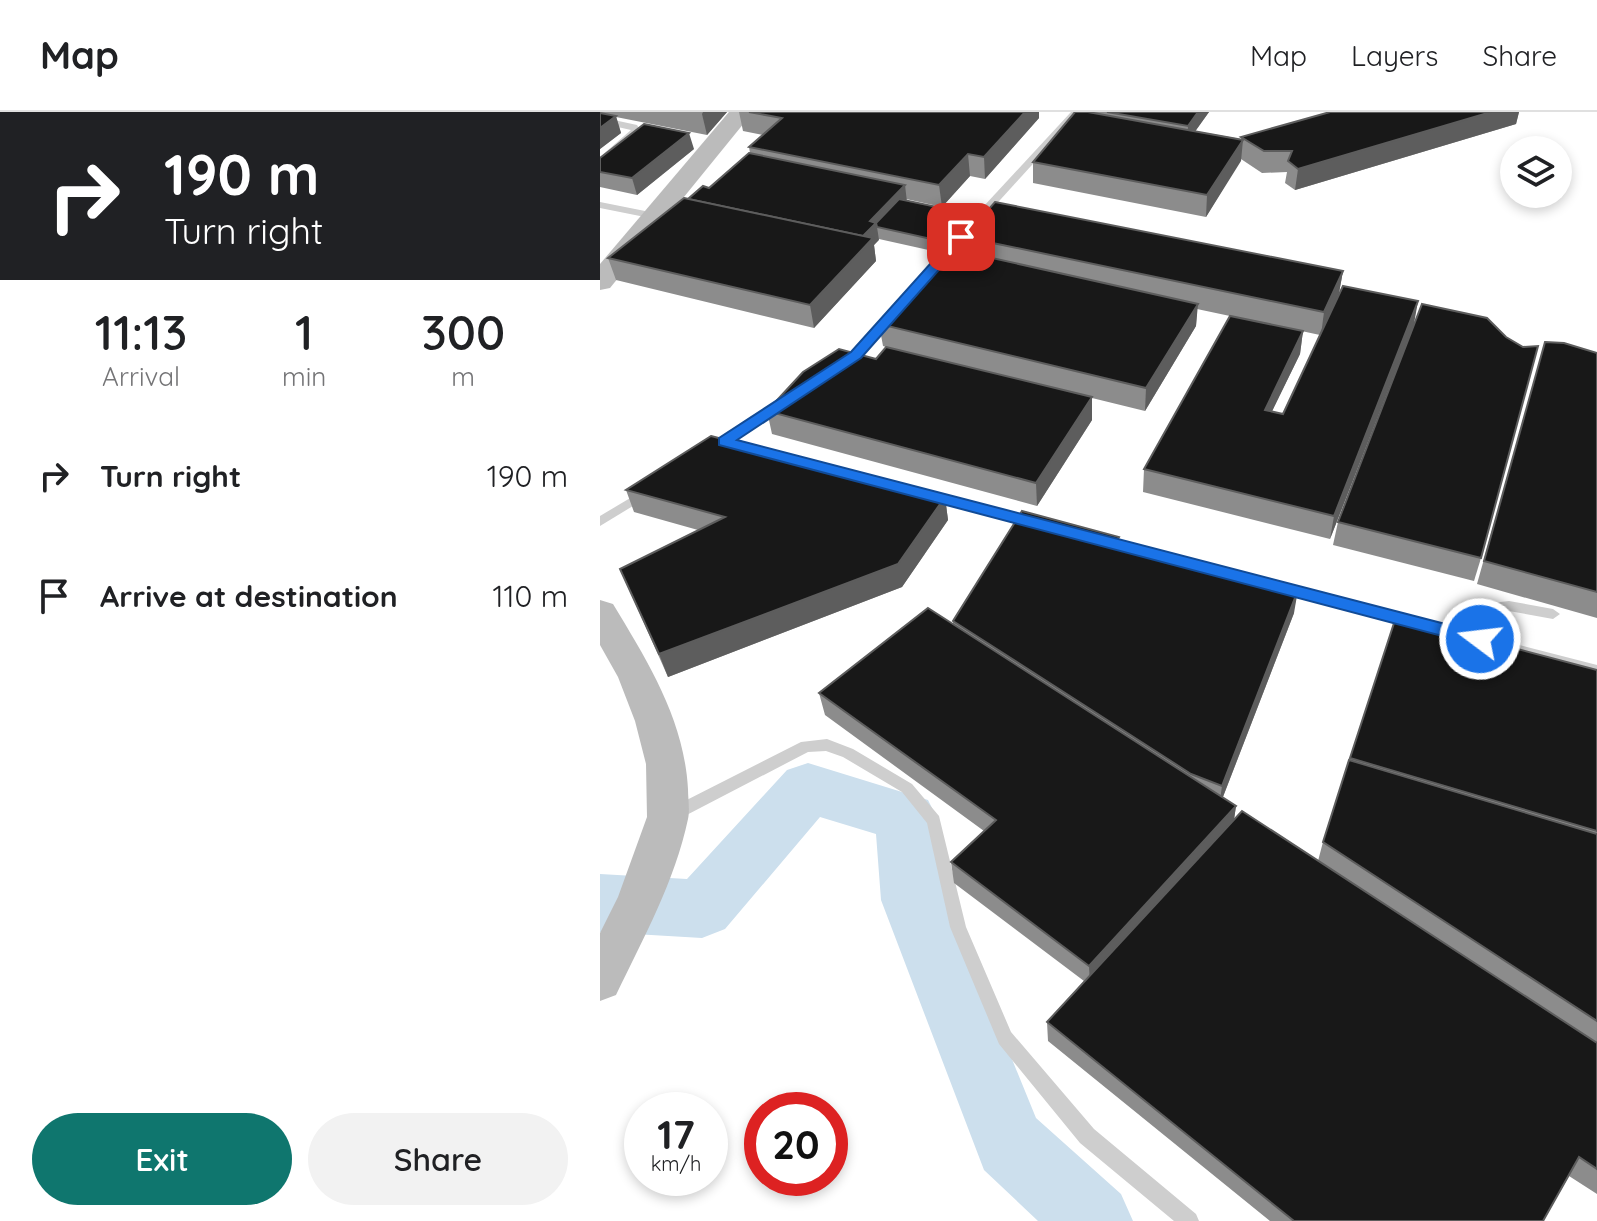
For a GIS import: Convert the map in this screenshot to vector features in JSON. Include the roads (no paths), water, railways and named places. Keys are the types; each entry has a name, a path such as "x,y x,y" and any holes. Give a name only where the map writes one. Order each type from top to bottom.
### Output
{"main road":[{"path":"600,282 741,112"},
{"path":"600,613 637,676 655,721 666,764 668,817 632,918 600,980"}],"lane":[{"path":"929,272 1076,112"},
{"path":"600,120 636,130 600,162"},
{"path":"600,205 655,216"},
{"path":"979,217 993,220"},
{"path":"829,372 856,355 899,304"},
{"path":"699,457 790,398"},
{"path":"724,441 739,445"},
{"path":"600,522 662,482"},
{"path":"906,489 1043,525"},
{"path":"1271,585 1435,628"},
{"path":"1480,639 1483,614 1488,607 1509,606 1553,614"},
{"path":"1465,635 1597,670"},
{"path":"668,817 806,746 827,745 848,753 907,788 934,821 958,927 1005,1038 1087,1136 1189,1221"}],"waterway":[{"path":"600,903 702,909 808,788 906,818 914,900 1010,1144 1094,1221"}]}
